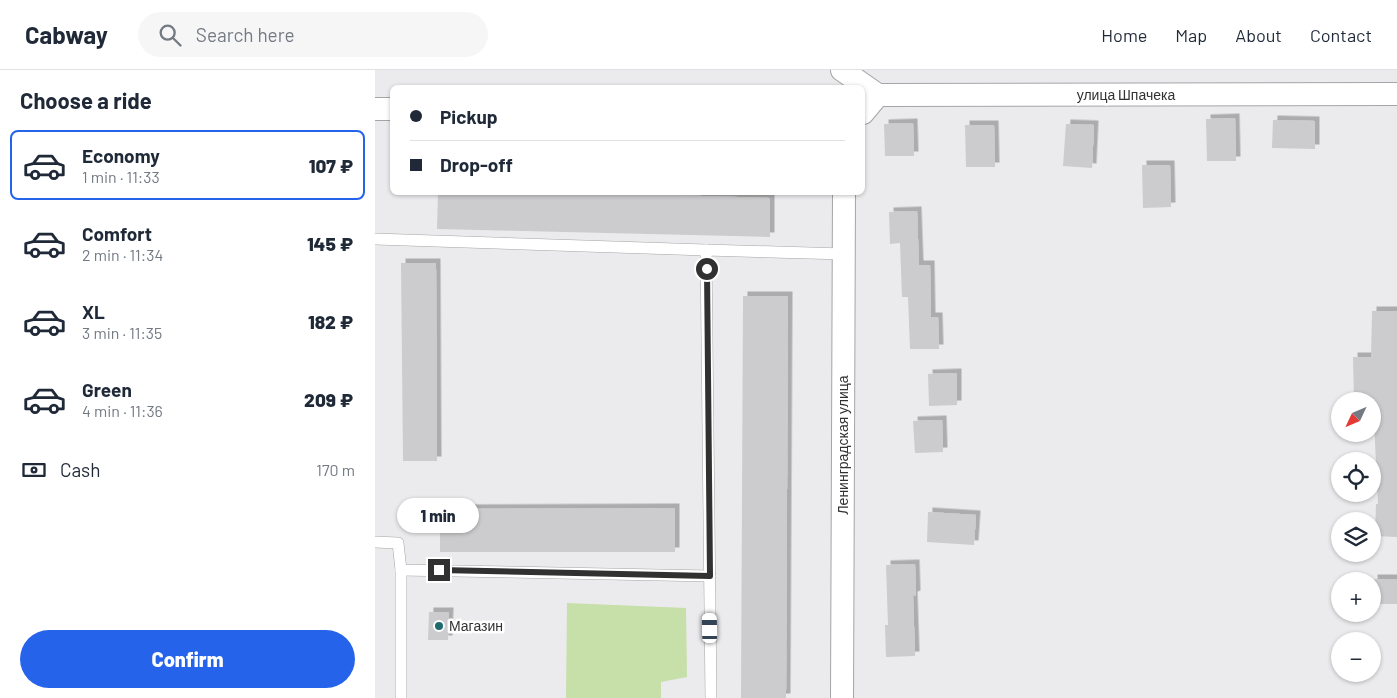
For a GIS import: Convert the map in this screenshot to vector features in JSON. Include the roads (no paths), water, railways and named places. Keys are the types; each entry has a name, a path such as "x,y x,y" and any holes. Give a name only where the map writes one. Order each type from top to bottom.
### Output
{"street":[{"path":"833,85 835,70"},
{"path":"842,70 864,85"},
{"path":"865,86 878,95 865,111"},
{"name":"улица Шпачека","path":"878,95 1397,94"},
{"path":"375,108 390,109"},
{"name":"Ленинградская улица","path":"841,698 843,195"}],"lane":[{"path":"375,239 844,254"},
{"path":"706,250 711,698"},
{"path":"375,542 398,543 401,570 401,698"},
{"path":"401,570 710,576"}],"place":[{"name":"Магазин","path":"439,626"}]}
